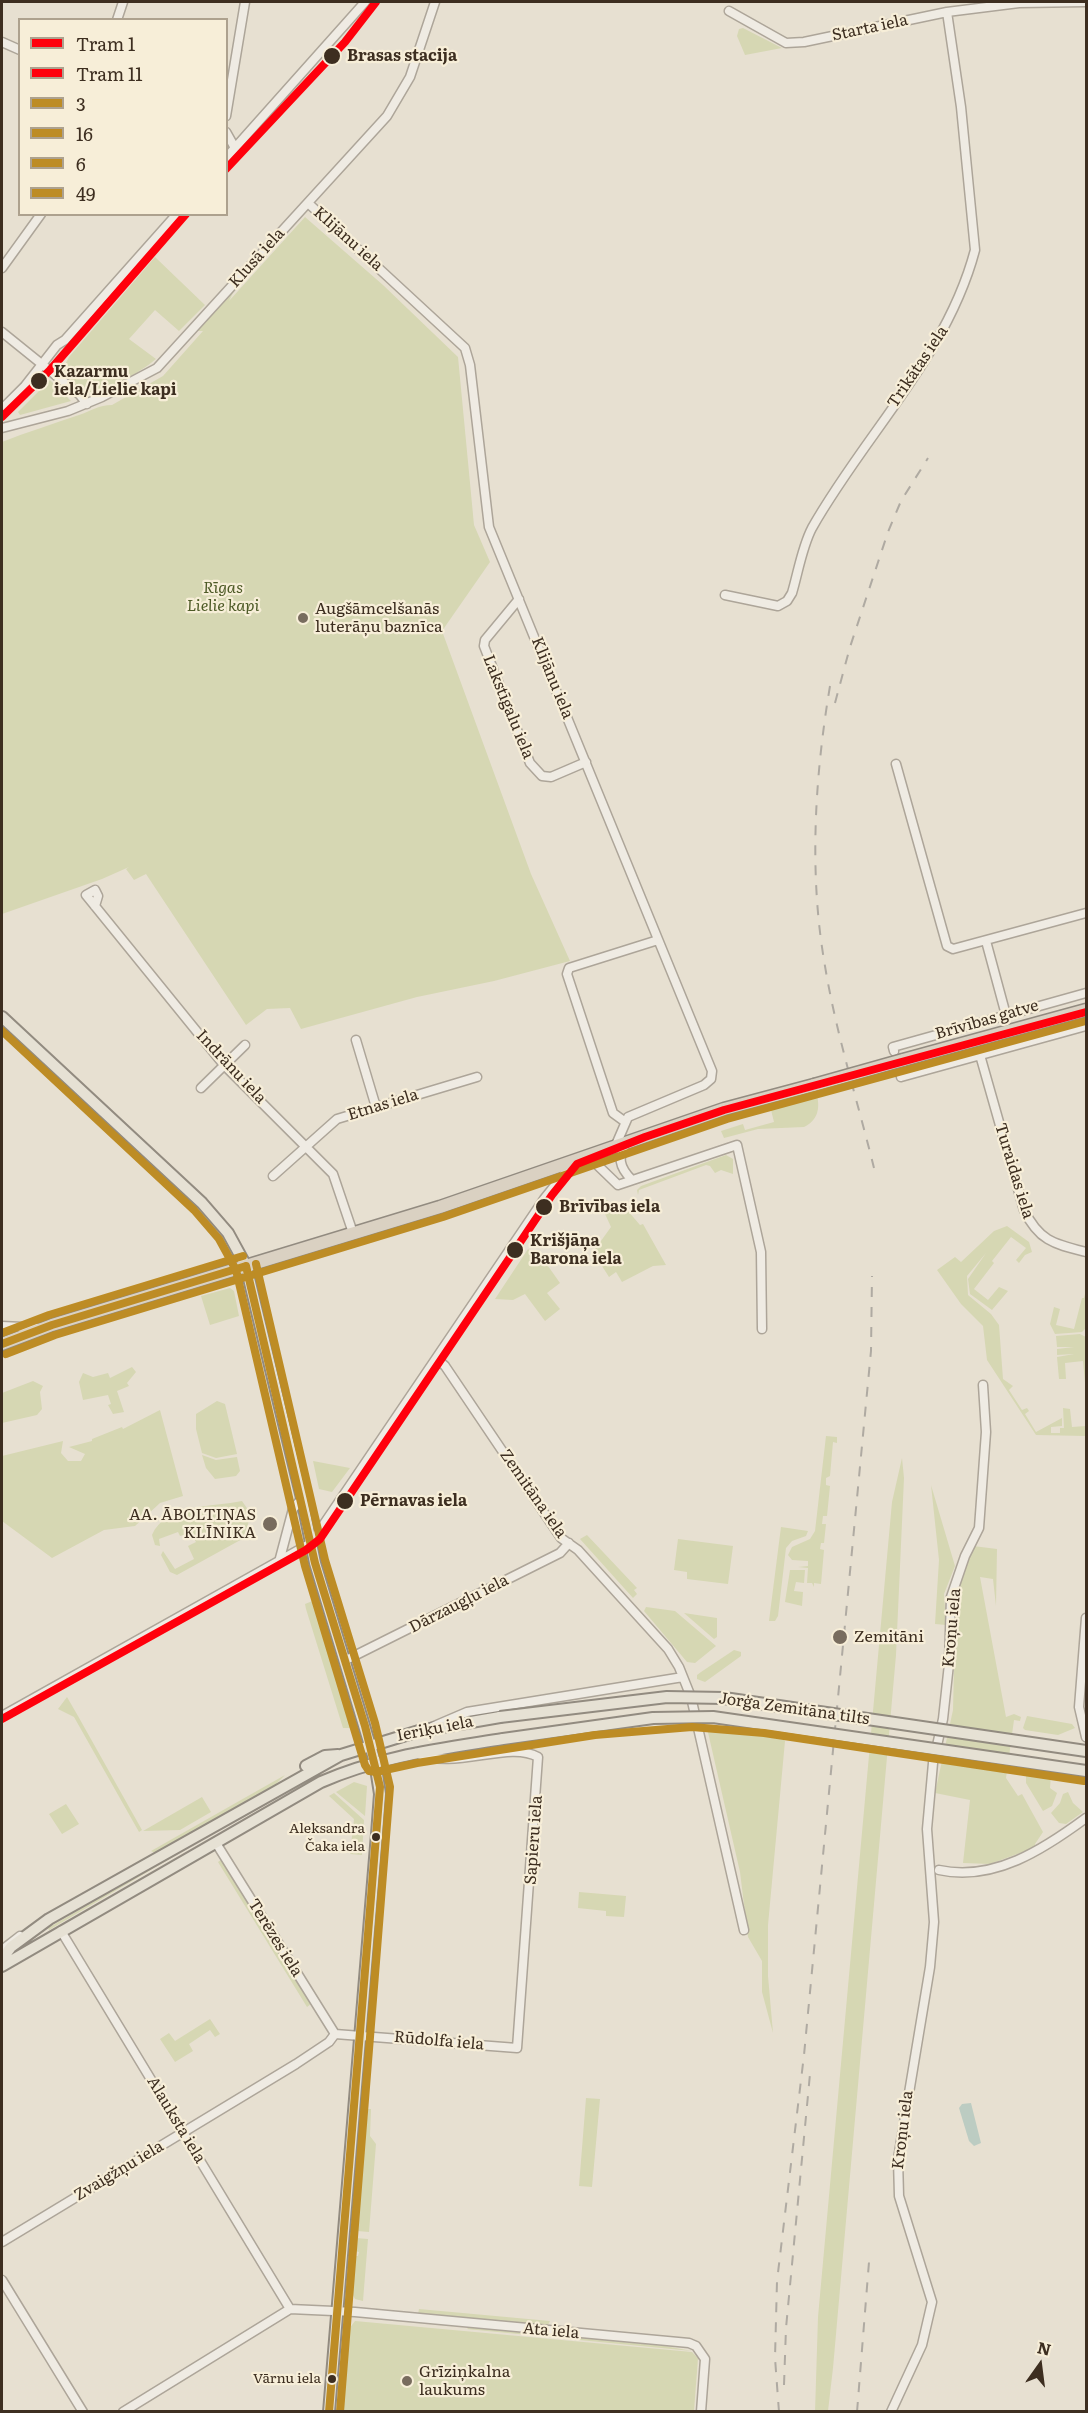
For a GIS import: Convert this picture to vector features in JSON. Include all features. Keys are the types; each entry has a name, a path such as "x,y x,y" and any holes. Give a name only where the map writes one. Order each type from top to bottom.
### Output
{"highway":[{"name":"Brīvības gatve","path":"899,1061 1086,1010"},
{"path":"2,1344 43,1328 440,1207 724,1109 899,1061"}],"main road":[{"path":"2,1017 202,1203 228,1233 246,1266 311,1543 375,1762 380,1794 330,2412"},
{"name":"Jorģa Zemitāna tilts","path":"500,1717 644,1699 724,1698 1086,1751"},
{"name":"Ieriķu iela","path":"370,1744 429,1728 500,1717"},
{"name":"Jorģa Zemitāna tilts","path":"503,1739 653,1718 713,1717 1086,1771"},
{"name":"Ieriķu iela","path":"375,1762 503,1739"},
{"path":"2,1959 11,1947 49,1919 292,1781 297,1771 325,1756 341,1755 370,1744"},
{"path":"2,1966 321,1782 375,1762"}],"street":[{"path":"118,18 123,2"},
{"path":"228,103 244,2"},
{"path":"231,146 365,2"},
{"name":"Klusā iela","path":"2,428 87,404 157,368 397,102 417,62 435,2"},
{"name":"Starta iela","path":"729,12 786,43 804,42 947,12 1019,2 1086,2"},
{"name":"Trikātas iela","path":"725,595 778,606 787,601 792,593 811,530 878,426 936,345 971,265 975,250 961,107 947,12"},
{"path":"2,42 18,49"},
{"name":"Klijānu iela","path":"308,203 465,348 471,365 489,527 712,1075 704,1085 628,1117 624,1121"},
{"path":"2,268 40,216"},
{"path":"2,409 175,216"},
{"path":"2,332 80,395 87,404"},
{"name":"Lakstīgalu iela","path":"519,598 485,640 484,646 530,763 542,776 551,777 586,762"},
{"path":"896,764 947,946 953,949 1086,913"},
{"name":"Indrānu iela","path":"95,906 224,1065 333,1174 353,1233"},
{"path":"615,1147 624,1121 614,1113 567,974 569,968 658,940"},
{"path":"986,941 1006,1015"},
{"name":"Brīvības gatve","path":"1086,993 893,1047 899,1061 901,1077 1086,1026"},
{"path":"356,1040 376,1107"},
{"path":"201,1088 245,1046"},
{"name":"Turaidas iela","path":"980,1055 1024,1210 1032,1226 1045,1239 1086,1252"},
{"name":"Etnas iela","path":"273,1176 337,1119 477,1077"},
{"path":"627,1142 620,1159 620,1166 632,1180"},
{"path":"2,1716 311,1543 543,1200 561,1176 583,1158 618,1185 737,1145 761,1252 762,1329"},
{"path":"2,1326 43,1328"},
{"name":"Zemitāna iela","path":"437,1359 445,1366 561,1538 569,1543 652,1630 674,1658 683,1677 697,1722 744,1930"},
{"name":"Kroņu iela","path":"891,2412 922,2345 932,2302 897,2181 901,2131 930,1967 936,1871 927,1850 927,1829 933,1763 943,1719 949,1664 951,1597 965,1556 979,1528 986,1432 984,1385"},
{"path":"279,1562 293,1509 302,1498"},
{"name":"Dārzaugļu iela","path":"346,1660 560,1553 569,1543"},
{"path":"1086,1618 1080,1692 1086,1737"},
{"path":"429,1728 467,1712 683,1677"},
{"name":"Sapieru iela","path":"415,1753 429,1758 444,1759 523,1751 538,1757 517,2048"},
{"path":"936,1871 948,1866 974,1871 996,1869 1026,1857 1086,1818"},
{"name":"Terēzes iela","path":"216,1843 334,2034"},
{"path":"2,1950 7,1943 49,1919"},
{"name":"Alauksta iela","path":"61,1931 290,2309"},
{"path":"334,2034 360,2035"},
{"name":"Zvaigžņu iela","path":"2,2242 322,2047 334,2034"},
{"name":"Rūdolfa iela","path":"360,2035 517,2048"},
{"path":"2,2280 83,2412"},
{"path":"123,2412 290,2309 338,2312"},
{"name":"Ata iela","path":"338,2312 689,2343 696,2346 705,2359 700,2412"}],"green space":[{"path":"743,28 782,48 745,55 737,36 739,29"},
{"name":"Rīgas Lielie kapi","path":"305,217 383,285 458,357 474,525 490,562 442,631 531,874 570,961 494,981 417,997 301,1029 290,1008 267,1009 246,1025 146,874 134,880 126,869 129,867 102,879 2,914 2,442 99,407 112,405 163,376 203,331 198,331 237,285 229,301"},
{"path":"155,257 205,305 179,331 155,310 129,339 156,359 122,381 84,393 60,374 69,357"},
{"path":"50,380 71,401 20,415 18,412"},
{"path":"814,1095 817,1095 818,1100 817,1114 804,1127 758,1129 724,1138 721,1131 743,1124 745,1130 774,1122 771,1110 815,1098"},
{"path":"726,1155 733,1159 733,1174 721,1170 715,1173 710,1166 706,1165 639,1190 638,1195 637,1190 641,1186"},
{"path":"607,1200 623,1214 628,1211 640,1225 643,1224 666,1265 653,1266 622,1282 616,1272 609,1277 593,1252 611,1227 600,1203"},
{"path":"1007,1226 1029,1242 1032,1252 1025,1255 1019,1263 1016,1260 1026,1248 1011,1237 992,1261 994,1263 974,1289 988,1300 999,1287 1008,1291 992,1310 970,1294 968,1279 986,1253 967,1276 968,1295 991,1314 999,1325 1003,1379 1013,1386 1009,1390 1022,1410 1027,1408 1029,1411 1025,1414 1036,1432 1062,1418 1062,1426 1051,1427 1051,1433 1060,1433 1060,1428 1064,1428 1063,1408 1070,1409 1072,1427 1086,1426 1086,1436 1036,1435 987,1360 983,1326 961,1304 937,1270 955,1257 961,1262 994,1231"},
{"path":"528,1249 548,1266 560,1283 547,1293 560,1309 545,1321 525,1294 513,1300 495,1299"},
{"path":"230,1288 234,1291 239,1316 210,1325 201,1296"},
{"path":"1086,1290 1086,1328 1082,1332 1055,1334 1050,1324 1054,1307 1060,1309 1056,1325 1074,1329"},
{"path":"1080,1334 1086,1337 1086,1393 1083,1361 1065,1363 1066,1379 1059,1379 1057,1357 1074,1354 1057,1355 1057,1349 1074,1347 1057,1347 1056,1336"},
{"path":"132,1367 136,1372 127,1383 129,1386 117,1391 124,1412 113,1414 108,1405 111,1404 108,1395 83,1400 79,1382 83,1373 93,1377 108,1373 110,1378"},
{"path":"33,1381 43,1386 40,1392 42,1409 37,1415 2,1423 2,1393"},
{"path":"217,1401 225,1404 237,1454 216,1458 202,1453 196,1429 196,1414"},
{"path":"160,1410 183,1496 160,1503 135,1526 104,1530 52,1558 2,1521 2,1456 63,1441 61,1453 68,1461 81,1461 85,1454 69,1447 92,1441 92,1439 122,1427 123,1429"},
{"path":"826,1436 837,1437 837,1443 833,1442 830,1476 826,1478 826,1485 830,1486 827,1516 823,1516 822,1524 826,1524 824,1543 821,1543 820,1549 824,1550 821,1584 814,1583 814,1587 812,1583 807,1583 808,1568 798,1567 808,1566 808,1561 792,1560 788,1555 792,1547 810,1539 815,1531"},
{"path":"202,1455 216,1460 237,1457 240,1471 236,1476 215,1479 206,1468"},
{"path":"902,1458 904,1478 896,1655 833,2368 828,2411 815,2412 818,2317 892,1502"},
{"path":"313,1461 350,1468 332,1492 319,1489"},
{"path":"931,1485 955,1566 944,1594 946,1625 935,1624 939,1560"},
{"path":"242,1501 251,1514 244,1538 177,1575 170,1572 161,1555 163,1551 175,1569 194,1559 188,1546 196,1542 191,1533 180,1536 178,1532 159,1539 160,1546 155,1545 152,1535 158,1525 167,1517 179,1512"},
{"path":"781,1527 808,1531 806,1536 792,1541 786,1548 778,1616 775,1621 769,1621"},
{"path":"587,1535 637,1588 634,1590 637,1594 633,1598 580,1539"},
{"path":"678,1539 733,1546 728,1584 687,1579 687,1572 674,1570"},
{"path":"973,1546 997,1549 996,1606 993,1579 980,1577 1006,1717 1014,1714 1021,1717 1020,1721 1014,1720 1006,1778 1018,1796 1022,1794 1043,1832 1035,1844 1036,1847 990,1864 963,1863 970,1800 935,1793 953,1710 956,1587"},
{"path":"790,1570 805,1570 804,1583 796,1582 794,1591 803,1592 802,1606 785,1602"},
{"path":"315,1600 351,1728 343,1728 306,1609 305,1604"},
{"path":"646,1607 675,1611 716,1646 695,1663 687,1662 644,1611"},
{"path":"684,1613 717,1618 717,1637 714,1639"},
{"path":"734,1650 741,1652 741,1656 705,1682 697,1679 697,1675"},
{"path":"67,1697 142,1830 139,1832 74,1717 58,1709"},
{"path":"1027,1716 1072,1724 1075,1728 1058,1735 1025,1730 1023,1728"},
{"path":"707,1728 781,1737 785,1741 768,1925 768,1976 773,2033 762,1992 762,1961 748,1937 740,1872"},
{"path":"1026,1772 1051,1776 1050,1788 1057,1793 1052,1806 1043,1811 1026,1783"},
{"path":"285,1775 276,1784 155,1853 151,1851"},
{"path":"354,1782 367,1786 365,1816 336,1792"},
{"path":"1068,1792 1073,1803 1083,1812 1066,1824 1059,1823 1051,1813 1060,1803 1063,1794"},
{"path":"334,1793 364,1820 362,1855 350,1854 354,1819 329,1796"},
{"path":"202,1797 211,1812 180,1830 143,1831"},
{"path":"66,1804 79,1824 62,1834 49,1814"},
{"path":"232,1822 49,1930 48,1928"},
{"path":"222,1859 311,2004 307,2007 218,1862"},
{"path":"579,1892 626,1896 624,1917 606,1916 606,1911 578,1908"},
{"path":"210,2019 220,2034 215,2037 210,2030 189,2044 193,2051 175,2062 160,2039 169,2033 175,2041"},
{"path":"586,2098 600,2099 592,2187 579,2186"},
{"path":"368,2109 371,2109 370,2136 376,2144 369,2232 357,2231"},
{"path":"356,2238 368,2239 363,2301 355,2299 352,2293 355,2256 358,2256 359,2252 355,2251"},
{"path":"419,2309 550,2321 548,2325 418,2314"},
{"path":"355,2321 692,2352 698,2358 694,2411 342,2411 349,2329"},
{"path":"469,2327 665,2346 692,2351 467,2329"}],"shaded area":[{"path":"971,2103 981,2143 974,2146 969,2141 959,2108 962,2104"}],"railway":[{"path":"835,703 850,647 888,532 901,501 928,458"},
{"path":"830,686 821,754 816,823 815,858 819,926 834,1012 874,1168"},
{"path":"779,2412 775,2358 777,2281 804,2055 871,1351 872,1276"},
{"path":"784,2385 786,2328 810,2074"},
{"path":"857,2412 869,2262"}],"tram line":[{"name":"11","path":"228,167 345,42 376,2"},
{"name":"11","path":"2,417 50,370 184,216"},
{"name":"1","path":"2,1719 306,1550 320,1539 552,1195 577,1164 645,1137 724,1110 1086,1012"}],"transit line":[{"name":"16","path":"6,1354 55,1335 443,1217 727,1119 1086,1021"},
{"name":"49","path":"2,1031 194,1210 219,1239 236,1270 305,1566 365,1765 369,1771 376,1772 417,1763 595,1735 692,1727 764,1733 1084,1781"},
{"name":"6","path":"2,1333 49,1315 243,1256"},
{"name":"6","path":"256,1264 325,1560 375,1723 390,1787 340,2412"},
{"name":"3","path":"246,1266 315,1563 365,1726 380,1787 329,2412"},
{"name":"3","path":"2,1344 52,1325 246,1266"}],"place":[{"name":"Brasas stacija","path":"332,56"},
{"name":"Kazarmu iela/Lielie kapi","path":"39,381"},
{"name":"Augšāmcelšanās luterāņu baznīca","path":"303,618"},
{"name":"Brīvības iela","path":"544,1207"},
{"name":"Krišjāņa Barona iela","path":"515,1250"},
{"name":"Pērnavas iela","path":"345,1501"},
{"name":"AA. ĀBOLTIŅAS KLĪNIKA","path":"270,1524"},
{"name":"Zemitāni","path":"840,1637"},
{"name":"Aleksandra Čaka iela","path":"376,1837"},
{"name":"Vārnu iela","path":"332,2379"},
{"name":"Grīziņkalna laukums","path":"407,2381"}]}
